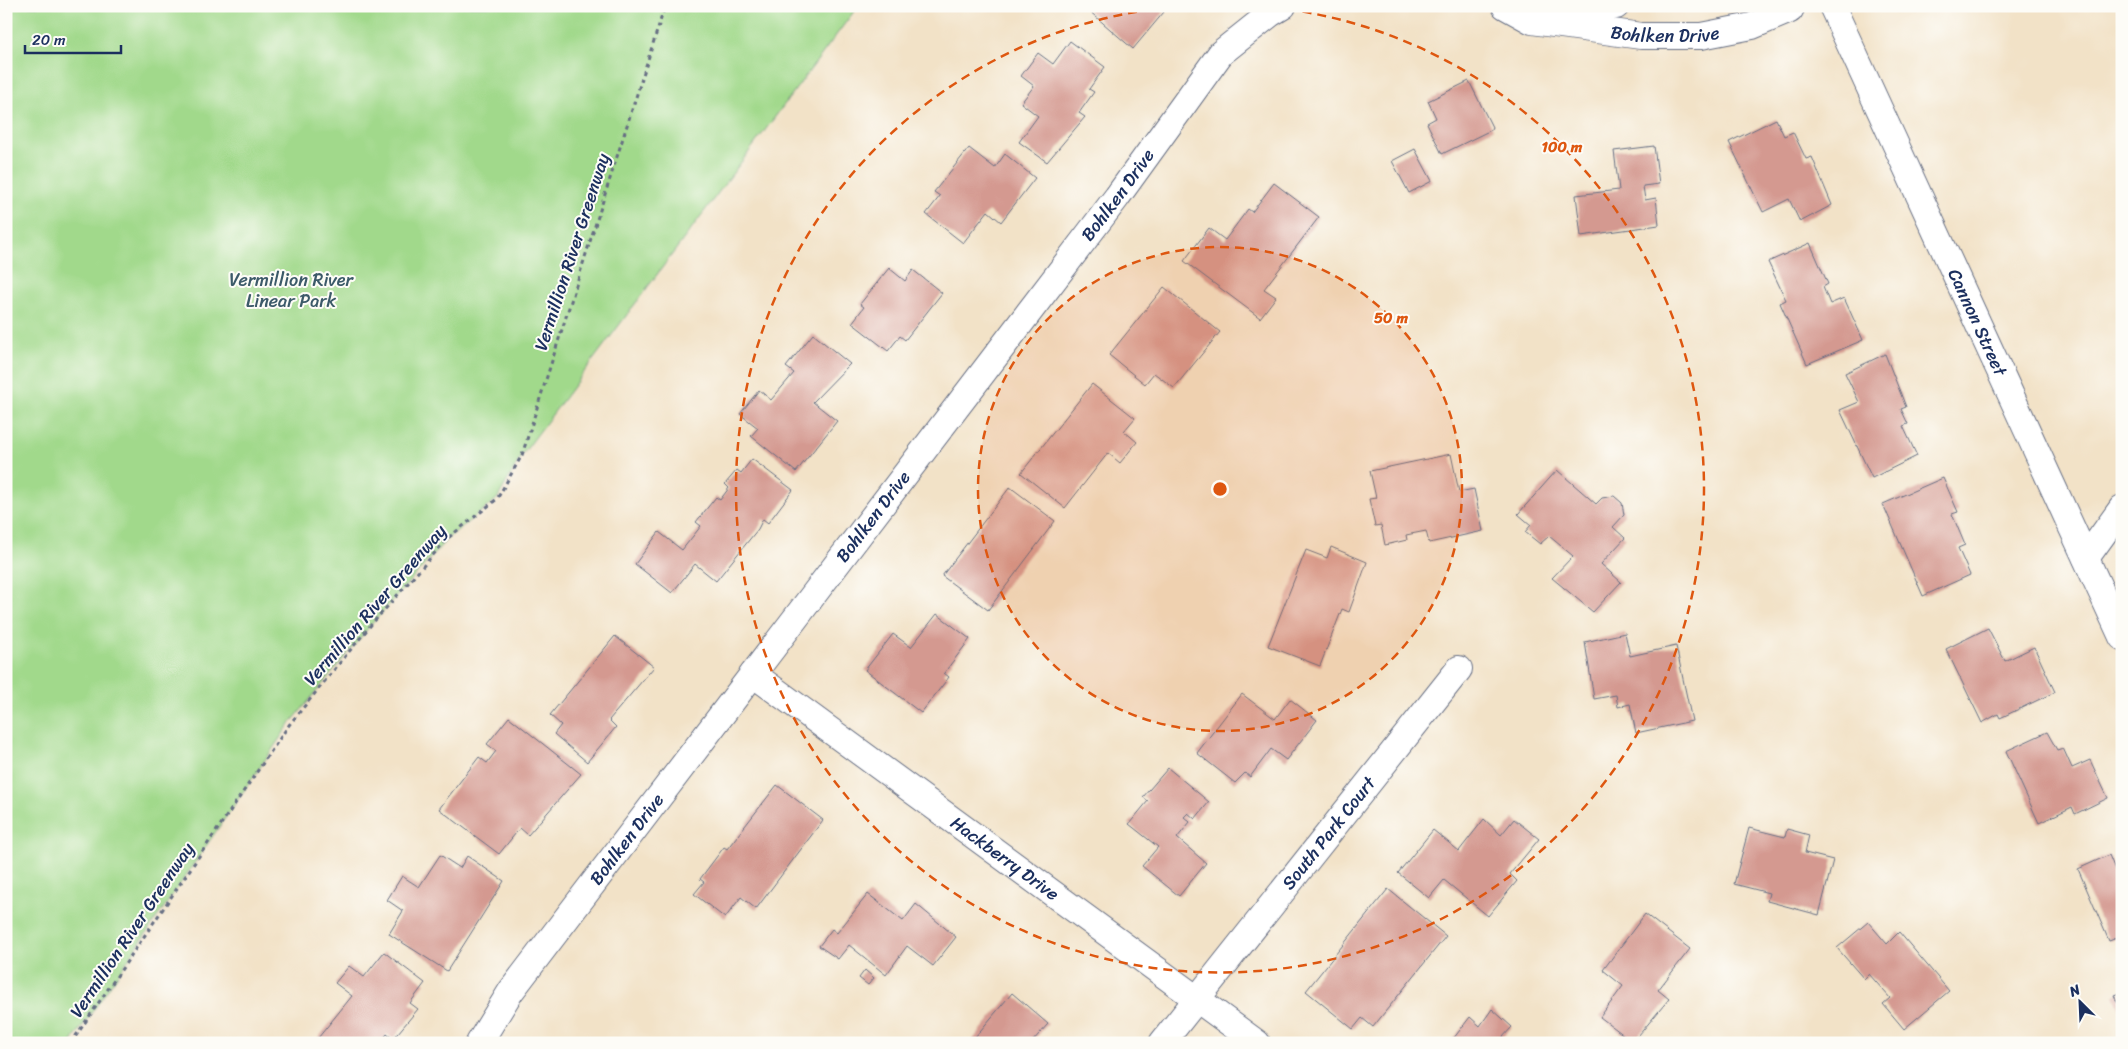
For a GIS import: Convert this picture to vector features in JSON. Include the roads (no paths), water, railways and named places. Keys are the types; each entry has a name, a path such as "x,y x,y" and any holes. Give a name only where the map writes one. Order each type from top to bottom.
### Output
{"street":[{"name":"Bohlken Drive","path":"479,1043 511,991 1117,197 1221,53 1283,6"},
{"name":"Bohlken Drive","path":"1505,6 1532,21 1641,36 1701,36 1752,26 1790,10 1792,6"},
{"name":"Bohlken Drive","path":"1532,21 1616,6"},
{"name":"Cannon Street","path":"1832,6 2122,637"},
{"path":"2086,558 2122,508"},
{"name":"South Park Court","path":"1162,1043 1459,669"},
{"name":"Hackberry Drive","path":"754,674 1198,997 1257,1043"}],"park label":[{"name":"Vermillion River Linear Park","path":"291,290"}]}
